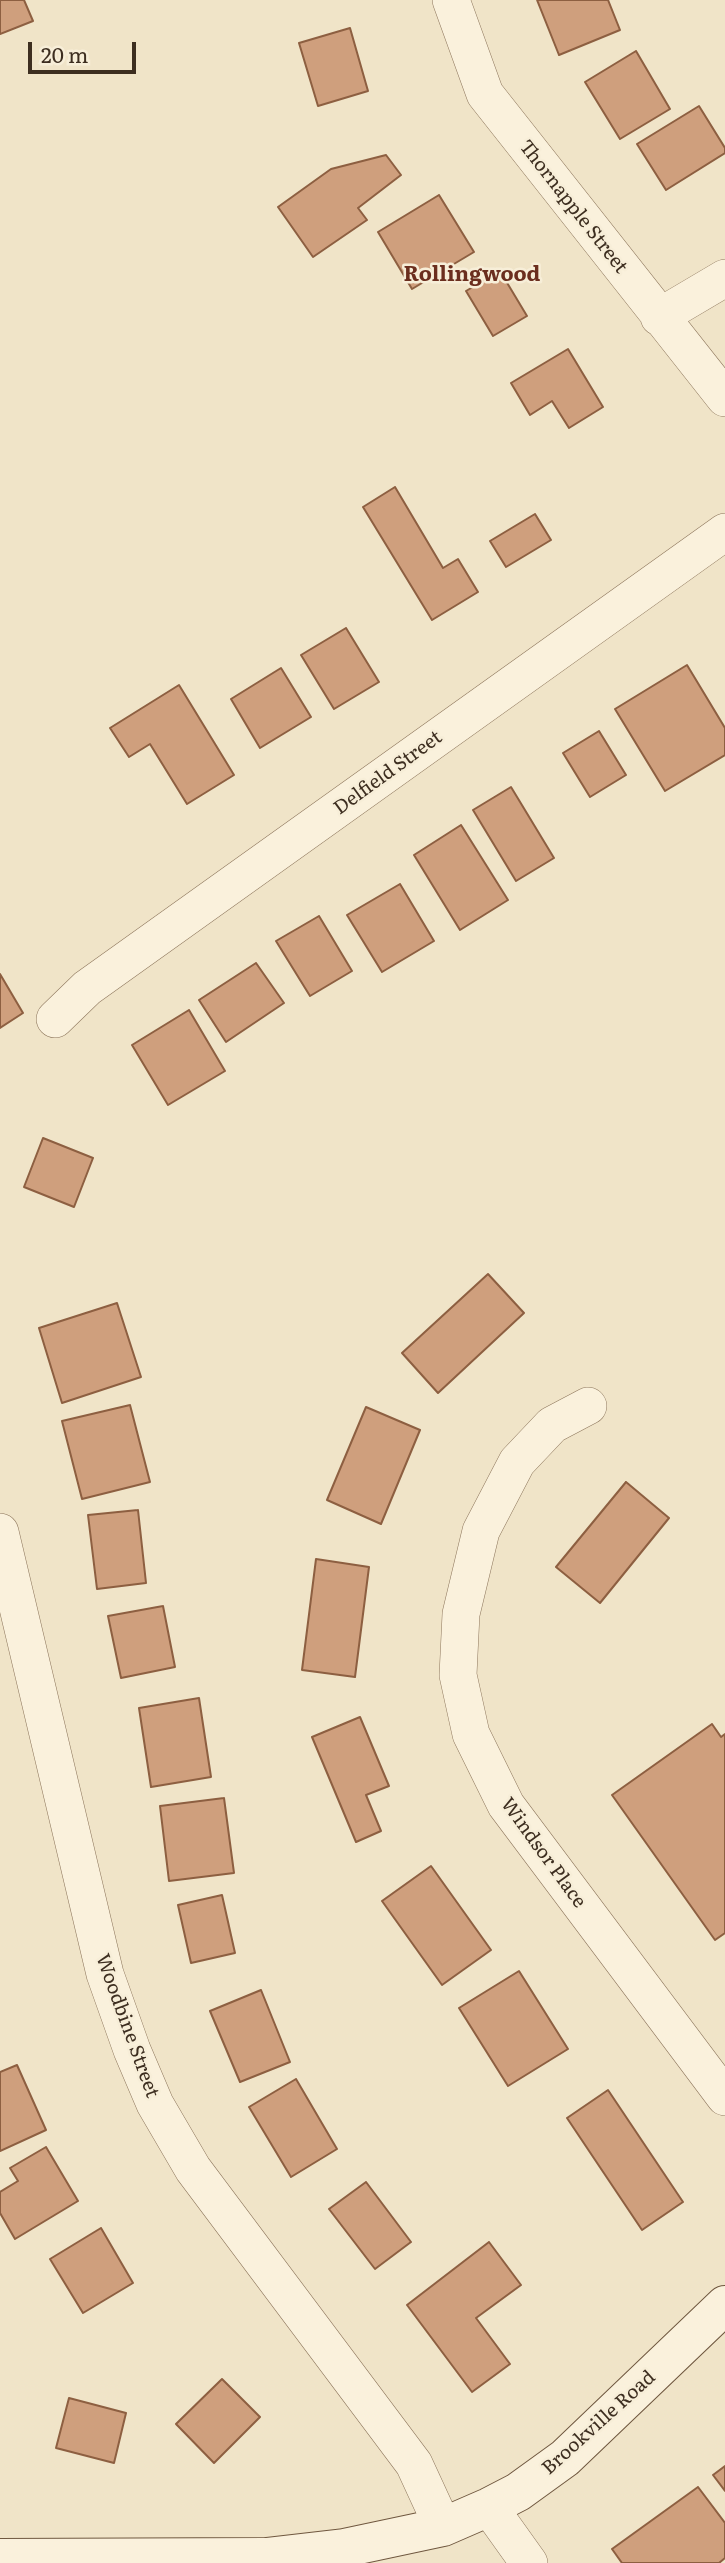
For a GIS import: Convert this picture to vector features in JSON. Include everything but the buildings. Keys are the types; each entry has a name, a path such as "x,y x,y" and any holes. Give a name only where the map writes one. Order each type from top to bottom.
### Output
{"main road":[{"name":"Brookville Road","path":"0,2557 266,2557 344,2548 443,2526 518,2492 565,2458 725,2305"}],"street":[{"name":"Thornapple Street","path":"452,0 485,94 725,398"},
{"path":"659,317 725,278"},
{"name":"Delfield Street","path":"55,1019 87,988 725,532"},
{"name":"Windsor Place","path":"588,1406 552,1425 517,1462 481,1531 461,1614 458,1675 471,1734 506,1805 725,2097"},
{"name":"Woodbine Street","path":"0,1532 105,1974 155,2104 193,2169 414,2464 443,2526"},
{"path":"489,2507 529,2563"}],"district":[{"name":"Rollingwood","path":"472,275"}]}
